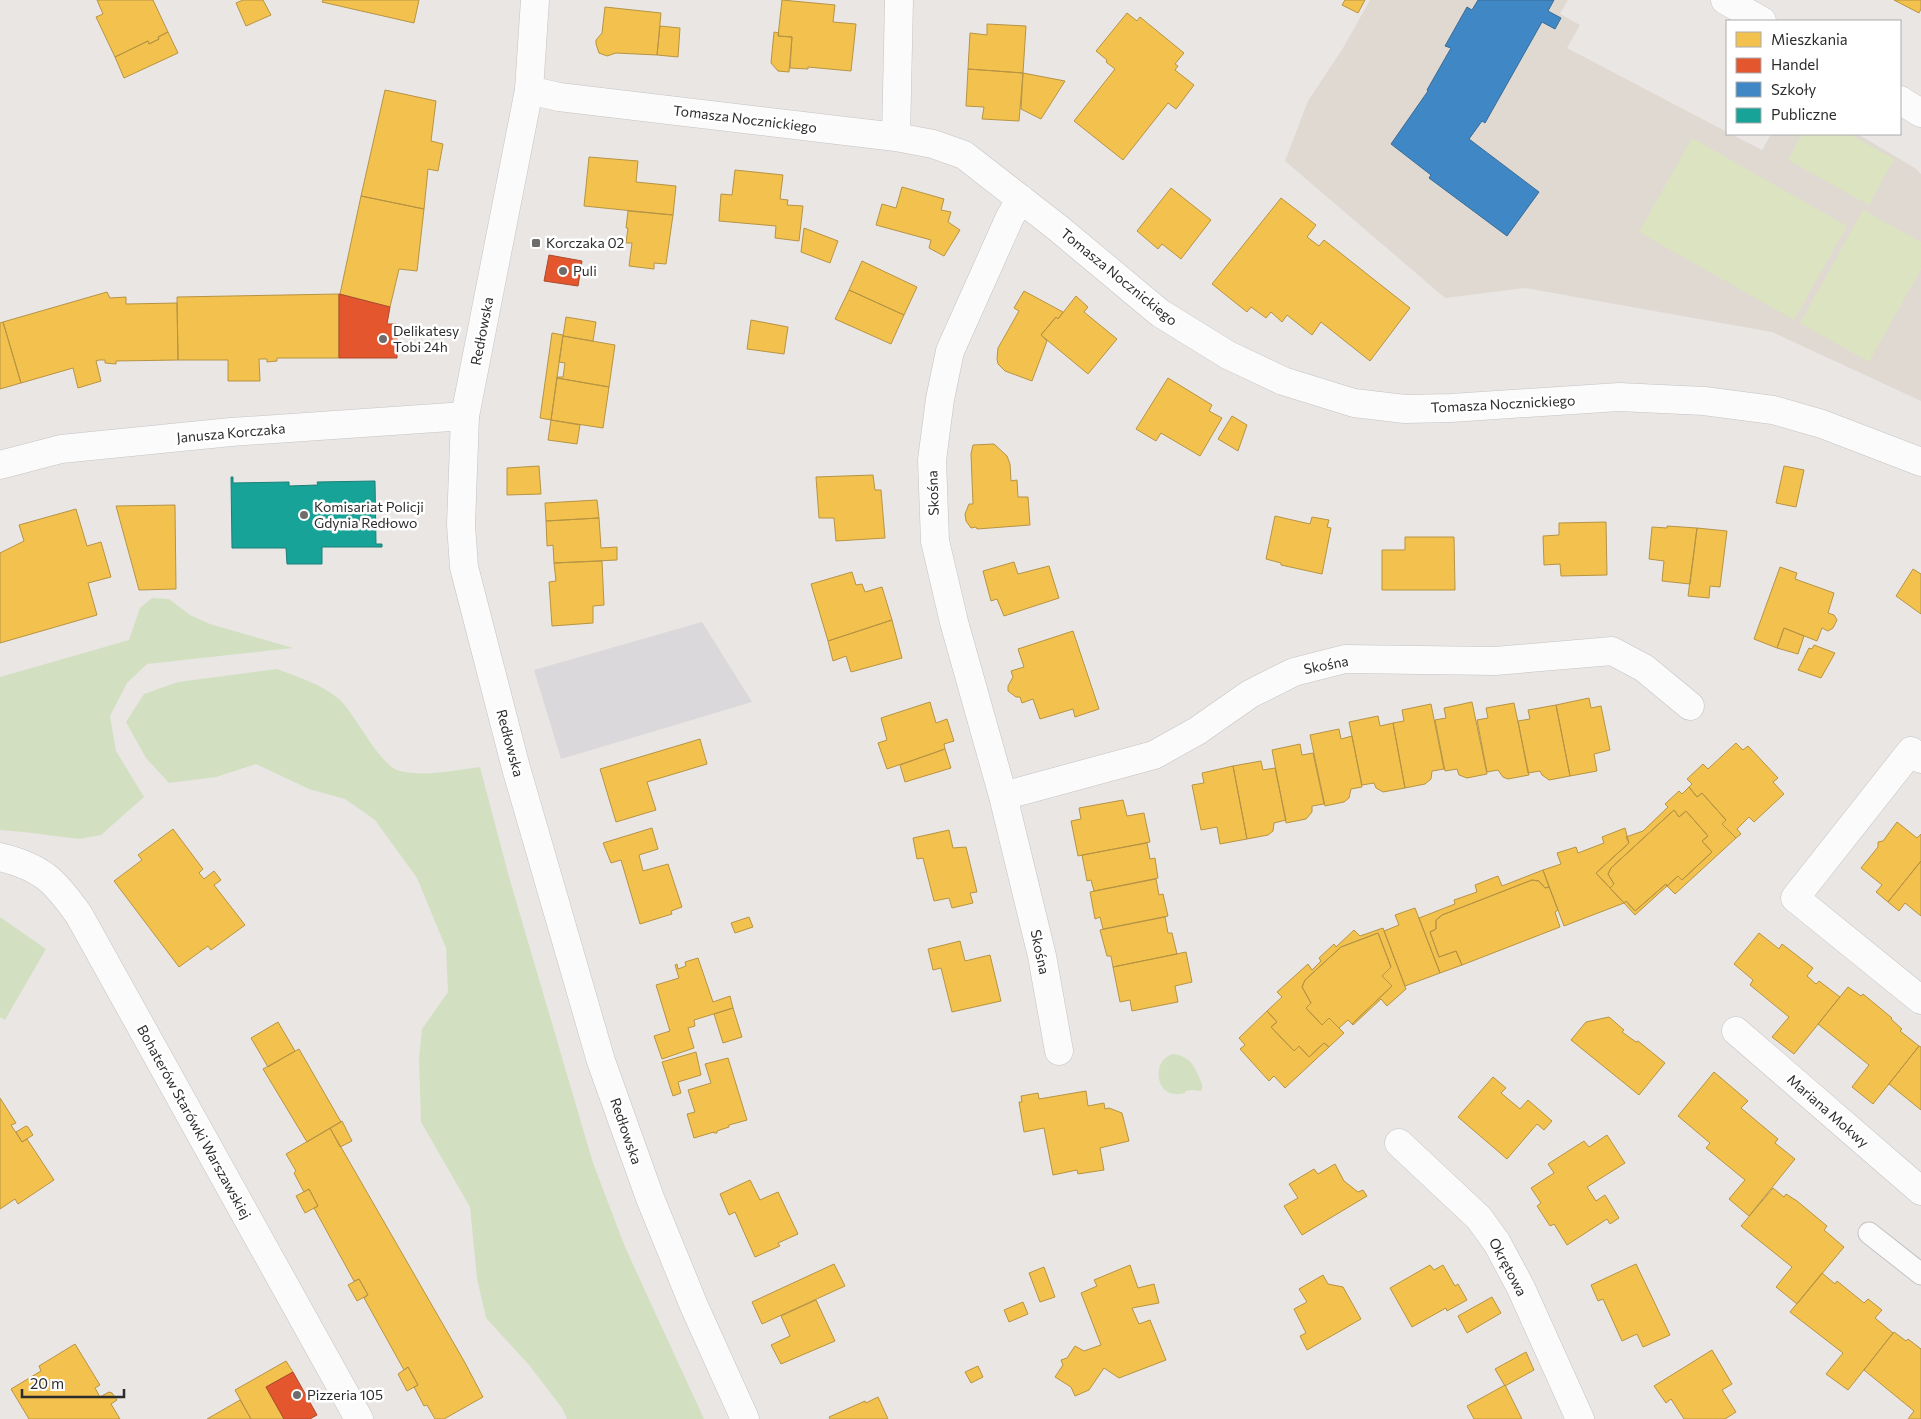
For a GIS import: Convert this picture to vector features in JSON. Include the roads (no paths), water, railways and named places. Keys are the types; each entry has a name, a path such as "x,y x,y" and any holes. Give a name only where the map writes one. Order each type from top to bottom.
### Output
{"street":[{"name":"Redłowska","path":"521,0 532,40"},
{"name":"Redłowska","path":"535,0 529,90 465,416 461,524 464,567 516,768 601,1061 650,1198 683,1279 745,1419"},
{"path":"896,137 899,0"},
{"path":"1725,0 1760,20"},
{"name":"Tomasza Nocznickiego","path":"529,90 560,96 896,137 933,144 964,154 1169,318 1228,355 1283,381 1354,403 1405,409 1452,408 1619,397 1704,401 1773,410 1822,424 1921,462"},
{"path":"1901,101 1921,113"},
{"name":"Skośna","path":"1021,199 1010,217 950,351 940,399 932,460 935,540 954,622 1003,796 1042,956 1059,1051"},
{"name":"Janusza Korczaka","path":"0,465 61,449 231,432 465,416"},
{"name":"Skośna","path":"1003,796 1154,754 1197,731 1250,694 1294,672 1345,659 1496,661 1612,651 1644,668 1690,706"},
{"path":"1921,759 1911,751 1795,898 1921,1000"},
{"name":"Bohaterów Starówki Warszawskiej","path":"0,857 30,866 46,875 63,892 79,915 359,1419"},
{"name":"Mariana Mokwy","path":"1736,1031 1921,1191"},
{"name":"Okrętowa","path":"1399,1143 1479,1218 1497,1243 1521,1288 1580,1419"}],"lane":[{"path":"1870,1233 1921,1274"}],"place":[{"name":"Korczaka 02","path":"536,243"},
{"name":"Puli","path":"563,271"},
{"name":"Delikatesy Tobi 24h","path":"383,339"},
{"name":"Komisariat Policji Gdynia Redłowo","path":"304,515"},
{"name":"Pizzeria 105","path":"297,1395"}]}
